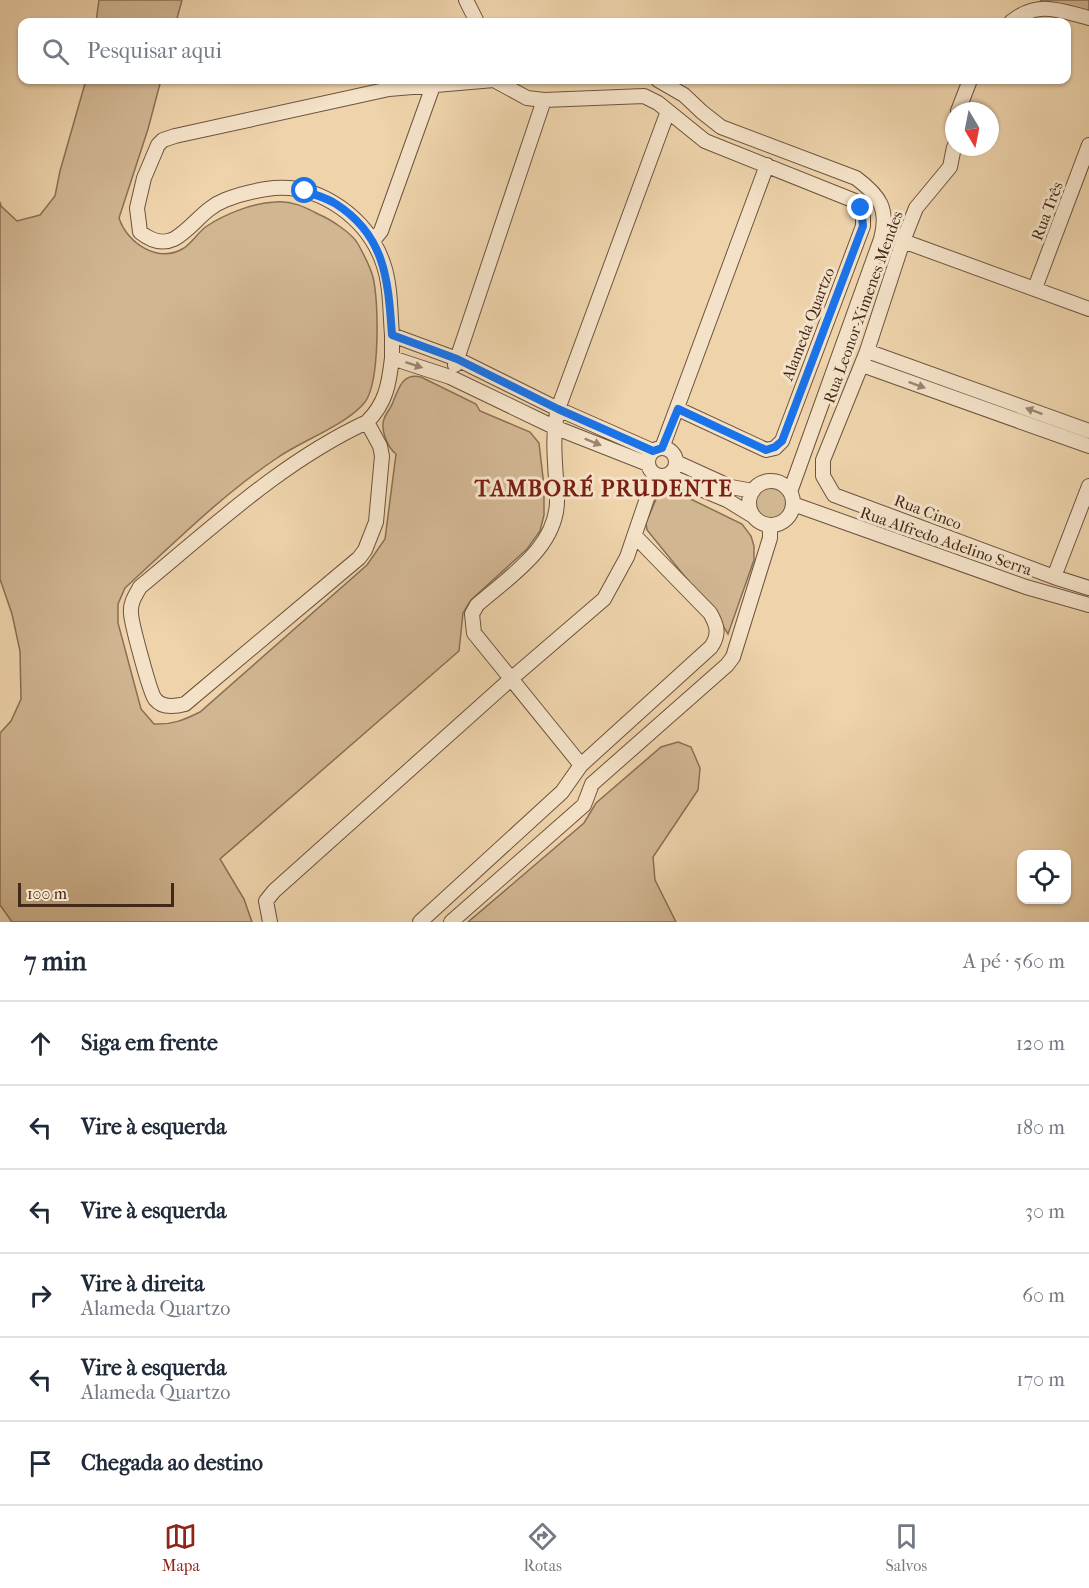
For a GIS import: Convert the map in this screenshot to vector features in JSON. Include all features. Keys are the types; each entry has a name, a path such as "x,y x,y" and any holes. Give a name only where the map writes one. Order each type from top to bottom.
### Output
{"street":[{"path":"466,0 475,18"},
{"path":"1016,18 1036,9 1054,10 1089,18"},
{"path":"366,422 380,446 382,456 376,522 365,550 350,566 184,704 175,707 163,705 154,698 131,614 132,600 140,587 268,481 310,453 366,422 377,412 389,385 392,335 388,281 384,263 373,241 356,219 334,203 305,191 276,188 251,192 222,201 172,240 160,242 150,240 141,232 137,208 144,178 158,145 163,140 175,136 389,89 453,84"},
{"path":"270,922 266,901 274,891 604,598 627,557 635,536 657,463 767,165 705,141 658,103 644,96 544,100 520,96 500,84"},
{"path":"392,335 457,359 558,409 727,500 758,521 770,525 777,524 788,517 791,498 882,239 885,223 883,211 878,198 871,189 856,178 721,127 684,95 665,84"},
{"path":"961,102 968,84"},
{"path":"373,241 381,231 433,86"},
{"path":"450,377 544,100"},
{"path":"581,765 474,633 471,614 477,605 527,562 548,536 555,516 557,500 554,427 558,409 668,111"},
{"name":"Rua Três","path":"1035,288 1089,145"},
{"name":"Rua Leonor Ximenes Mendes","path":"827,486 823,476 824,460 862,365 903,241 916,208 950,167 952,156"},
{"name":"Alameda Quartzo","path":"678,409 766,450 782,441 863,226 863,214 855,201 767,165"},
{"path":"903,241 1089,309"},
{"path":"867,351 1089,431"},
{"path":"392,358 450,377 554,427 674,470 676,462 672,453 657,463"},
{"path":"862,365 1089,446"},
{"path":"676,462 731,486 753,491"},
{"path":"753,516 748,504 753,491 758,486 772,481 779,483 791,498"},
{"name":"Rua Cinco","path":"827,486 834,495 1089,588"},
{"path":"1054,577 1089,486"},
{"name":"Rua Alfredo Adelino Serra","path":"791,498 1026,586 1089,605"},
{"path":"451,922 584,805 592,784 727,665 733,657 770,538 770,525"},
{"path":"420,922 562,792 581,765 716,640 716,624 710,613 635,536"}],"shaded area":[{"path":"99,0 182,0 177,18 97,18"},
{"path":"1041,0 1089,0 1089,14 1039,4"},
{"path":"85,84 160,84 119,218 136,243 154,252 164,254 174,252 187,246 207,226 231,213 266,203 292,203 328,219 351,235 368,264 375,288 376,360 370,392 365,402 347,418 257,472 199,520 125,588 118,604 118,623 141,709 154,724 167,724 200,712 367,565 385,539 396,454 390,448 383,423 405,379 421,377 476,404 480,411 530,432 539,443 544,486 544,515 540,531 527,549 471,600 463,613 459,651 220,859 244,899 252,922 12,922 0,905 0,733 11,721 21,699 20,651 12,614 0,579 0,202 1,206 17,221 40,215 55,196"},
{"path":"771,486 783,491 788,503 783,515 771,520 759,515 754,503 759,491"},
{"path":"670,489 742,524 751,536 754,560 728,634 717,616 647,530 646,523 659,492"},
{"path":"678,742 691,747 700,768 698,790 653,857 655,880 676,922 468,922 584,823 596,803 661,747"}],"district":[{"name":"TAMBORÉ PRUDENTE","path":"604,489"}],"route":[{"path":"305,191 334,203 356,219 373,241 384,263 388,281 392,335 457,359 558,409 653,451 662,448 678,409 766,450 782,441 863,226 861,208"}]}
